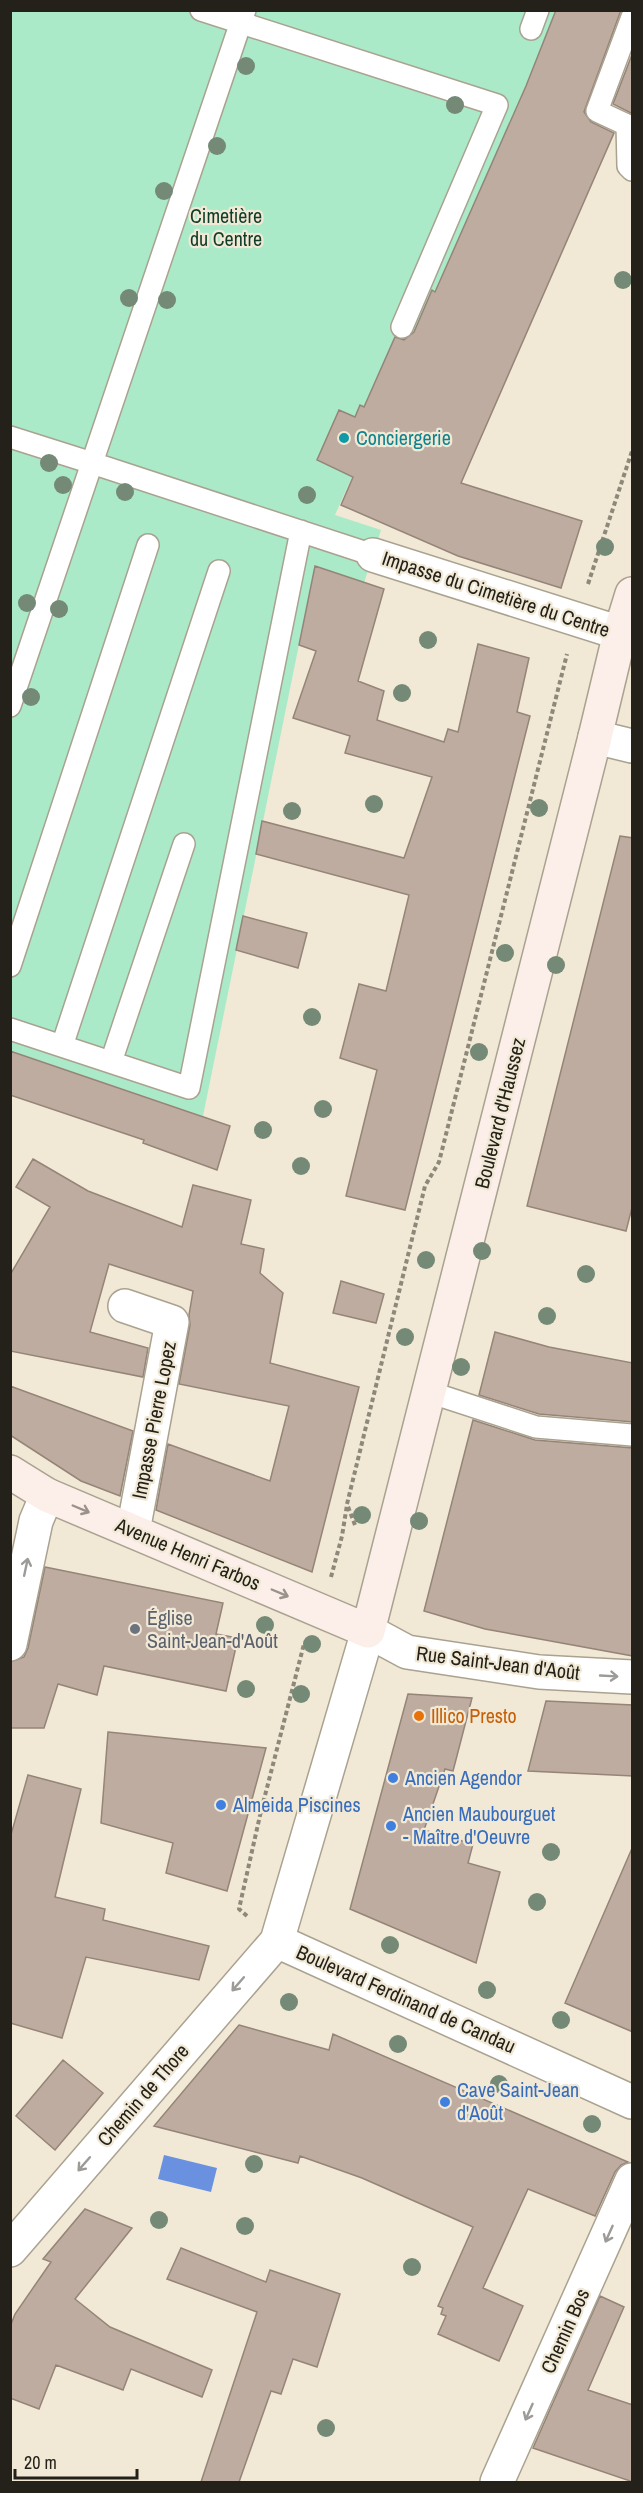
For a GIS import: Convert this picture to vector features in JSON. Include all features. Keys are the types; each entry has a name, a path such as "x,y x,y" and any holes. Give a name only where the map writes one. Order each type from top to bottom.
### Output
{"main road":[{"name":"Boulevard d'Haussez","path":"368,1631 620,633 633,594"},
{"name":"Avenue Henri Farbos","path":"10,1472 47,1495 368,1631"}],"street":[{"name":"Impasse du Cimetière du Centre","path":"373,555 576,621 620,633"},
{"path":"595,738 633,746"},
{"name":"Impasse Pierre Lopez","path":"125,1306 172,1322 133,1531"},
{"path":"10,1644 36,1521 47,1495"},
{"name":"Rue Saint-Jean d'Août","path":"368,1631 407,1652 539,1672 633,1677"},
{"name":"Boulevard Ferdinand de Candau","path":"368,1631 277,1941 633,2102"},
{"name":"Chemin de Thore","path":"10,2250 277,1941"},
{"name":"Chemin Bos","path":"497,2482 633,2180"}],"lane":[{"path":"201,10 243,17 497,105 402,327"},
{"path":"10,706 243,17"},
{"path":"633,17 597,111 627,125 628,166 633,170"},
{"path":"10,437 373,555"},
{"path":"10,1029 189,1088 301,531"},
{"path":"10,966 148,545"},
{"path":"62,1046 219,571"},
{"path":"111,1062 184,844"},
{"path":"429,1392 536,1427 633,1435"}],"path":[{"path":"390,1546 355,1526 347,1504 425,1186 439,1162 576,621 633,451"},
{"path":"277,1941 239,1909 294,1681"}],"green space":[{"name":"Cimetière du Centre","path":"11,11 556,11 526,86 335,515 381,530 364,583 315,566 203,1116 11,1051"}],"water":[{"path":"164,2155 217,2168 211,2192 158,2179"}],"building":[{"path":"556,10 621,10 584,112 591,122 614,133 461,483 582,521 561,588 458,556 341,505 353,477 317,460 339,410 355,417 360,405 364,407 395,337 404,340 414,332 432,290 435,292 526,86"},
{"path":"633,52 633,114 613,104"},
{"path":"315,566 384,589 358,681 384,691 377,720 444,742 448,729 458,732 478,644 529,658 517,712 530,716 405,1210 346,1196 377,1070 340,1058 359,984 386,991 409,895 256,854 262,821 404,858 432,777 345,753 350,736 293,718 316,651 299,645"},
{"path":"620,836 633,838 633,1204 626,1231 527,1206"},
{"path":"243,916 307,933 298,968 236,950"},
{"path":"10,1051 230,1126 217,1170 143,1143 144,1140 10,1095"},
{"path":"33,1159 88,1191 182,1227 193,1185 251,1200 241,1244 264,1249 260,1273 283,1293 270,1363 359,1387 312,1572 156,1510 168,1444 270,1481 289,1406 179,1384 190,1325 189,1315 193,1291 109,1264 90,1332 148,1348 143,1377 10,1351 10,1275 50,1207 16,1187"},
{"path":"341,1281 384,1294 376,1323 333,1313"},
{"path":"495,1332 549,1347 633,1363 633,1422 539,1414 479,1395"},
{"path":"10,1386 133,1431 120,1496 81,1481 10,1435"},
{"path":"473,1420 535,1440 633,1448 633,1656 485,1629 424,1611"},
{"name":"Église Saint-Jean-d'Août","path":"45,1567 223,1603 216,1634 238,1638 226,1691 104,1666 97,1695 58,1684 44,1728 10,1728 10,1662 24,1657 28,1648"},
{"path":"408,1694 472,1698 453,1771 445,1769 424,1830 473,1844 468,1863 500,1872 476,1963 350,1909"},
{"path":"546,1701 633,1705 633,1776 528,1771"},
{"path":"108,1732 266,1748 227,1891 166,1873 173,1843 101,1823"},
{"path":"28,1775 81,1789 55,1897 105,1909 103,1920 209,1946 199,1980 86,1957 62,2038 10,2023 10,1838"},
{"path":"633,1846 633,2032 565,2003"},
{"path":"239,2025 329,2050 333,2034 628,2162 621,2165 615,2172 595,2216 528,2189 483,2288 523,2306 499,2361 438,2334 446,2316 441,2314 443,2308 438,2306 473,2227 362,2178 300,2156 298,2163 154,2126"},
{"path":"63,2060 103,2093 55,2150 16,2116"},
{"path":"85,2209 132,2228 75,2299 110,2327 212,2370 202,2397 131,2369 123,2390 56,2365 39,2409 10,2398 10,2327 15,2314 51,2262 43,2259"},
{"path":"181,2248 266,2282 270,2270 340,2294 317,2367 293,2359 281,2394 271,2391 239,2482 201,2482 257,2312 167,2279"},
{"path":"600,2296 624,2307 588,2390 633,2405 633,2482 533,2448"}],"place":[{"name":"Conciergerie","path":"344,438"},
{"name":"Église Saint-Jean-d'Août","path":"135,1629"},
{"name":"Illico Presto","path":"419,1716"},
{"name":"Ancien Agendor","path":"393,1778"},
{"name":"Almeida Piscines","path":"221,1805"},
{"name":"Ancien Maubourguet - Maître d'Oeuvre","path":"391,1826"},
{"name":"Cave Saint-Jean d'Août","path":"445,2102"}]}
